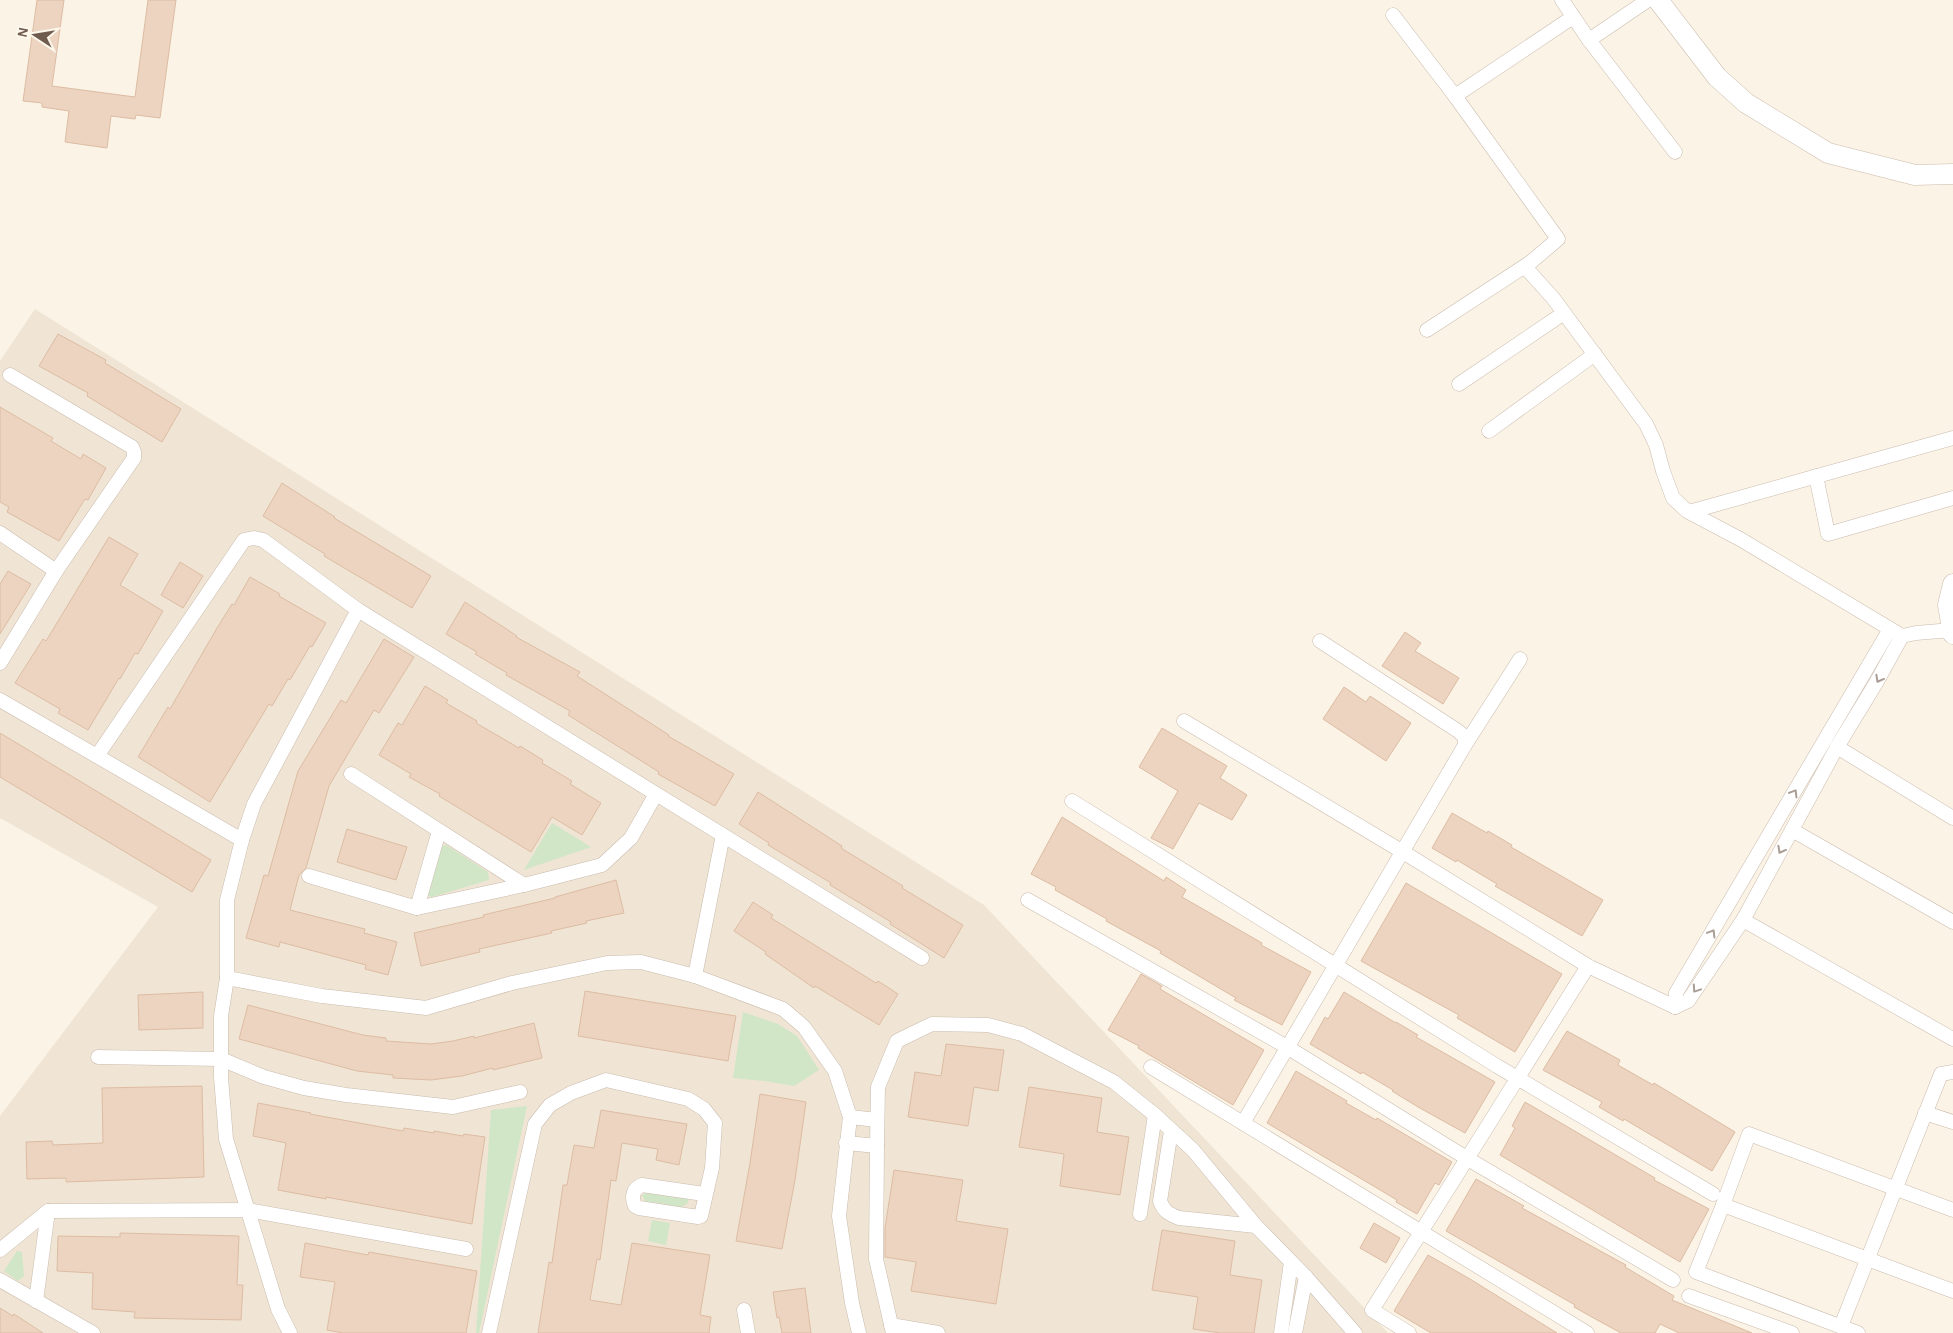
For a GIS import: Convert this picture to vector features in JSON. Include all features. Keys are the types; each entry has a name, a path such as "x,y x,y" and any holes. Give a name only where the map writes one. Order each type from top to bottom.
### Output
{"street":[{"path":"1562,0 1589,40 1675,152"},
{"path":"1589,40 1648,0"},
{"path":"1658,0 1717,78 1746,103 1828,153 1915,175 1953,174"},
{"path":"1393,15 1455,96 1558,239 1525,268 1553,298 1646,424 1656,445 1673,498 1689,512 1740,539 1896,632 1952,632 1948,605 1953,584"},
{"path":"1455,96 1573,17"},
{"path":"1427,330 1535,260"},
{"path":"1459,384 1564,313"},
{"path":"1489,431 1595,354"},
{"path":"0,663 56,571 134,458 132,447 10,375"},
{"path":"1689,512 1953,438"},
{"path":"1816,476 1828,534 1953,498"},
{"path":"0,533 56,571"},
{"path":"97,756 244,540 254,538 263,540 358,610 922,958"},
{"path":"290,1333 278,1309 226,1139 221,1059 221,1016 227,978 227,900 242,840 254,804 358,610"},
{"path":"1675,1007 1688,1001 1743,920 1838,747 1876,683 1896,632"},
{"path":"1675,1007 1676,993 1896,632"},
{"path":"1320,641 1458,731 1465,737 1465,745"},
{"path":"1243,1123 1465,745 1520,659"},
{"path":"0,700 242,840"},
{"path":"1184,721 1403,852 1588,966 1675,1007"},
{"path":"1838,747 1953,818"},
{"path":"351,774 524,885"},
{"path":"309,876 417,908 524,885 602,865 631,838 656,794"},
{"path":"1072,801 1518,1079 1713,1194"},
{"path":"1792,830 1953,922"},
{"path":"417,908 439,831"},
{"path":"695,976 723,835"},
{"path":"1028,900 1287,1047 1468,1159 1674,1280"},
{"path":"1743,920 1953,1039"},
{"path":"227,978 322,996 426,1008 512,983 607,963 641,962 695,976 783,1009 804,1027 835,1071 850,1117 839,1216 852,1304 859,1333"},
{"path":"1409,1333 1372,1310 1588,966"},
{"path":"938,1333 892,1329 876,1259 878,1087 898,1041 932,1024 988,1025 1022,1034 1114,1082 1155,1114 1193,1150 1256,1226 1306,1277 1355,1333"},
{"path":"98,1057 221,1059 264,1077 304,1088 427,1105 453,1107 520,1092"},
{"path":"1151,1067 1587,1333"},
{"path":"1841,1326 1941,1074 1953,1072"},
{"path":"489,1333 535,1124 550,1106 571,1093 606,1080 688,1099 704,1108 715,1122 712,1168 704,1194 702,1213 698,1217 639,1208 635,1206 633,1201 634,1190 637,1186 642,1185 704,1194"},
{"path":"1925,1113 1953,1122"},
{"path":"1140,1214 1155,1114"},
{"path":"850,1117 877,1120"},
{"path":"1171,1131 1160,1201 1162,1208 1168,1214 1179,1218 1256,1226"},
{"path":"1858,1333 1696,1272 1749,1134 1953,1210"},
{"path":"846,1143 876,1146"},
{"path":"1723,1205 1953,1291"},
{"path":"0,1250 48,1211 248,1210 466,1249"},
{"path":"36,1301 48,1211"},
{"path":"1281,1333 1291,1262"},
{"path":"1296,1333 1306,1277"},
{"path":"0,1280 93,1333"},
{"path":"1688,1296 1792,1333"},
{"path":"744,1310 748,1333"}],"shaded area":[{"path":"35,309 984,905 1388,1333 0,1333 0,1116 158,907 0,818 0,361"}],"green space":[{"path":"552,823 591,847 524,870"},
{"path":"446,845 488,872 489,880 432,897 425,895 441,847"},
{"path":"743,1012 778,1024 797,1036 819,1070 794,1086 733,1078"},
{"path":"527,1106 479,1333 476,1333 491,1110"},
{"path":"649,1191 688,1197 688,1203 682,1207 645,1201 642,1195"},
{"path":"652,1220 670,1223 666,1245 648,1241"},
{"path":"17,1251 22,1252 24,1276 18,1281 4,1271"}],"building":[{"path":"37,0 64,0 52,86 135,97 148,0 176,0 160,118 136,115 135,119 111,116 107,148 65,142 69,111 42,107 42,103 23,101"},
{"path":"58,334 106,360 105,363 181,409 162,442 87,396 88,393 39,366"},
{"path":"0,407 53,438 51,441 81,459 83,454 106,468 88,500 85,499 59,541 7,512 9,507 0,502"},
{"path":"282,483 334,518 431,576 412,608 324,556 325,554 263,516"},
{"path":"109,537 138,554 120,585 163,611 138,654 135,653 88,730 58,713 60,709 15,683 43,639 46,641"},
{"path":"180,562 203,576 183,608 161,595"},
{"path":"8,571 31,584 0,634 0,584"},
{"path":"250,577 326,623 272,706 269,704 210,802 138,757 168,707 170,709 217,628 232,604 234,605"},
{"path":"465,602 516,637 580,672 577,676 668,736 734,774 715,806 658,774 659,772 568,715 570,711 506,675 507,673 475,654 477,652 446,634"},
{"path":"1405,632 1421,643 1415,651 1459,678 1443,704 1382,666"},
{"path":"384,639 414,657 379,713 374,710 329,786 306,868 299,875 290,910 365,929 364,933 397,942 388,975 365,969 366,965 280,942 279,947 246,938 264,875 268,876 298,771 341,700 346,703"},
{"path":"425,686 448,700 446,703 477,721 476,723 543,760 542,763 572,781 570,784 601,803 582,835 552,817 531,852 439,796 440,794 409,777 411,774 379,755 398,723 402,725"},
{"path":"1344,687 1366,702 1370,696 1411,723 1386,761 1323,719"},
{"path":"1162,728 1227,766 1220,778 1247,795 1232,820 1199,803 1173,849 1151,838 1178,791 1139,767"},
{"path":"0,733 211,860 192,892 0,777"},
{"path":"758,792 842,846 841,848 903,886 902,888 963,925 944,958 890,924 891,922 830,885 831,883 768,845 769,843 739,824"},
{"path":"1452,813 1487,833 1488,831 1512,845 1511,847 1603,900 1582,936 1495,886 1497,884 1457,860 1456,862 1432,848"},
{"path":"1062,817 1164,881 1166,877 1186,890 1182,897 1262,943 1261,945 1311,972 1282,1025 1234,1000 1236,998 1160,953 1161,951 1106,921 1107,919 1055,890 1056,887 1031,874"},
{"path":"347,829 407,847 396,880 337,862"},
{"path":"616,880 624,913 586,921 587,923 551,931 552,933 479,949 480,952 421,966 414,933 484,917 483,915 555,898"},
{"path":"1406,883 1562,974 1515,1052 1457,1018 1459,1015 1361,961"},
{"path":"753,902 773,915 771,918 876,983 878,981 898,994 879,1025 815,986 814,988 734,931"},
{"path":"1141,974 1162,986 1160,989 1264,1050 1233,1105 1138,1048 1139,1046 1108,1030"},
{"path":"585,991 736,1016 728,1061 578,1036"},
{"path":"203,992 203,1028 139,1030 138,995"},
{"path":"1344,992 1418,1035 1416,1037 1495,1082 1465,1133 1418,1107 1362,1072 1361,1074 1310,1044 1325,1017 1328,1019"},
{"path":"248,1005 363,1035 386,1038 386,1041 431,1044 474,1036 474,1038 534,1023 542,1058 462,1076 431,1080 393,1078 393,1075 357,1071 239,1039"},
{"path":"1567,1031 1620,1060 1618,1065 1653,1085 1654,1083 1735,1132 1712,1171 1624,1119 1623,1121 1599,1107 1602,1102 1543,1070"},
{"path":"946,1044 1004,1050 998,1091 974,1087 968,1126 908,1117 915,1072 941,1076"},
{"path":"1296,1071 1347,1101 1346,1103 1376,1120 1377,1118 1452,1162 1439,1185 1435,1183 1417,1214 1396,1202 1397,1200 1267,1123"},
{"path":"202,1086 204,1177 66,1182 66,1178 27,1179 26,1142 52,1141 53,1145 103,1143 102,1088"},
{"path":"1029,1087 1102,1098 1097,1132 1129,1137 1120,1195 1060,1186 1064,1154 1019,1147"},
{"path":"760,1094 806,1102 795,1180 782,1249 736,1241"},
{"path":"1525,1102 1655,1178 1654,1180 1709,1209 1680,1262 1500,1155 1515,1128 1512,1126"},
{"path":"258,1103 403,1131 404,1128 434,1133 434,1131 463,1136 464,1134 485,1137 472,1224 278,1190 286,1143 253,1136"},
{"path":"601,1110 687,1124 679,1165 656,1160 658,1149 622,1143 616,1181 611,1180 600,1260 597,1259 590,1300 621,1305 632,1243 710,1255 700,1315 711,1317 709,1333 538,1333 549,1262 552,1263 563,1185 567,1185 574,1145 594,1148"},
{"path":"894,1170 963,1180 956,1221 1008,1229 996,1304 911,1291 916,1262 885,1257 885,1228"},
{"path":"1476,1179 1524,1206 1522,1208 1626,1265 1625,1267 1674,1296 1672,1300 1752,1333 1679,1333 1660,1324 1655,1333 1621,1333 1599,1321 1574,1307 1575,1305 1446,1231"},
{"path":"1374,1223 1400,1238 1386,1263 1360,1248"},
{"path":"1162,1230 1235,1241 1230,1275 1262,1280 1254,1333 1220,1333 1193,1329 1198,1297 1152,1290"},
{"path":"120,1233 239,1236 237,1285 243,1285 241,1320 134,1318 135,1312 92,1309 93,1273 57,1271 58,1236 120,1237"},
{"path":"305,1243 368,1255 369,1252 477,1271 466,1333 343,1333 327,1330 335,1282 300,1277"},
{"path":"1428,1255 1557,1333 1431,1333 1394,1311"},
{"path":"805,1288 811,1333 782,1333 779,1317 777,1318 773,1292"},
{"path":"0,1308 13,1316 14,1314 43,1333 0,1333"}]}
